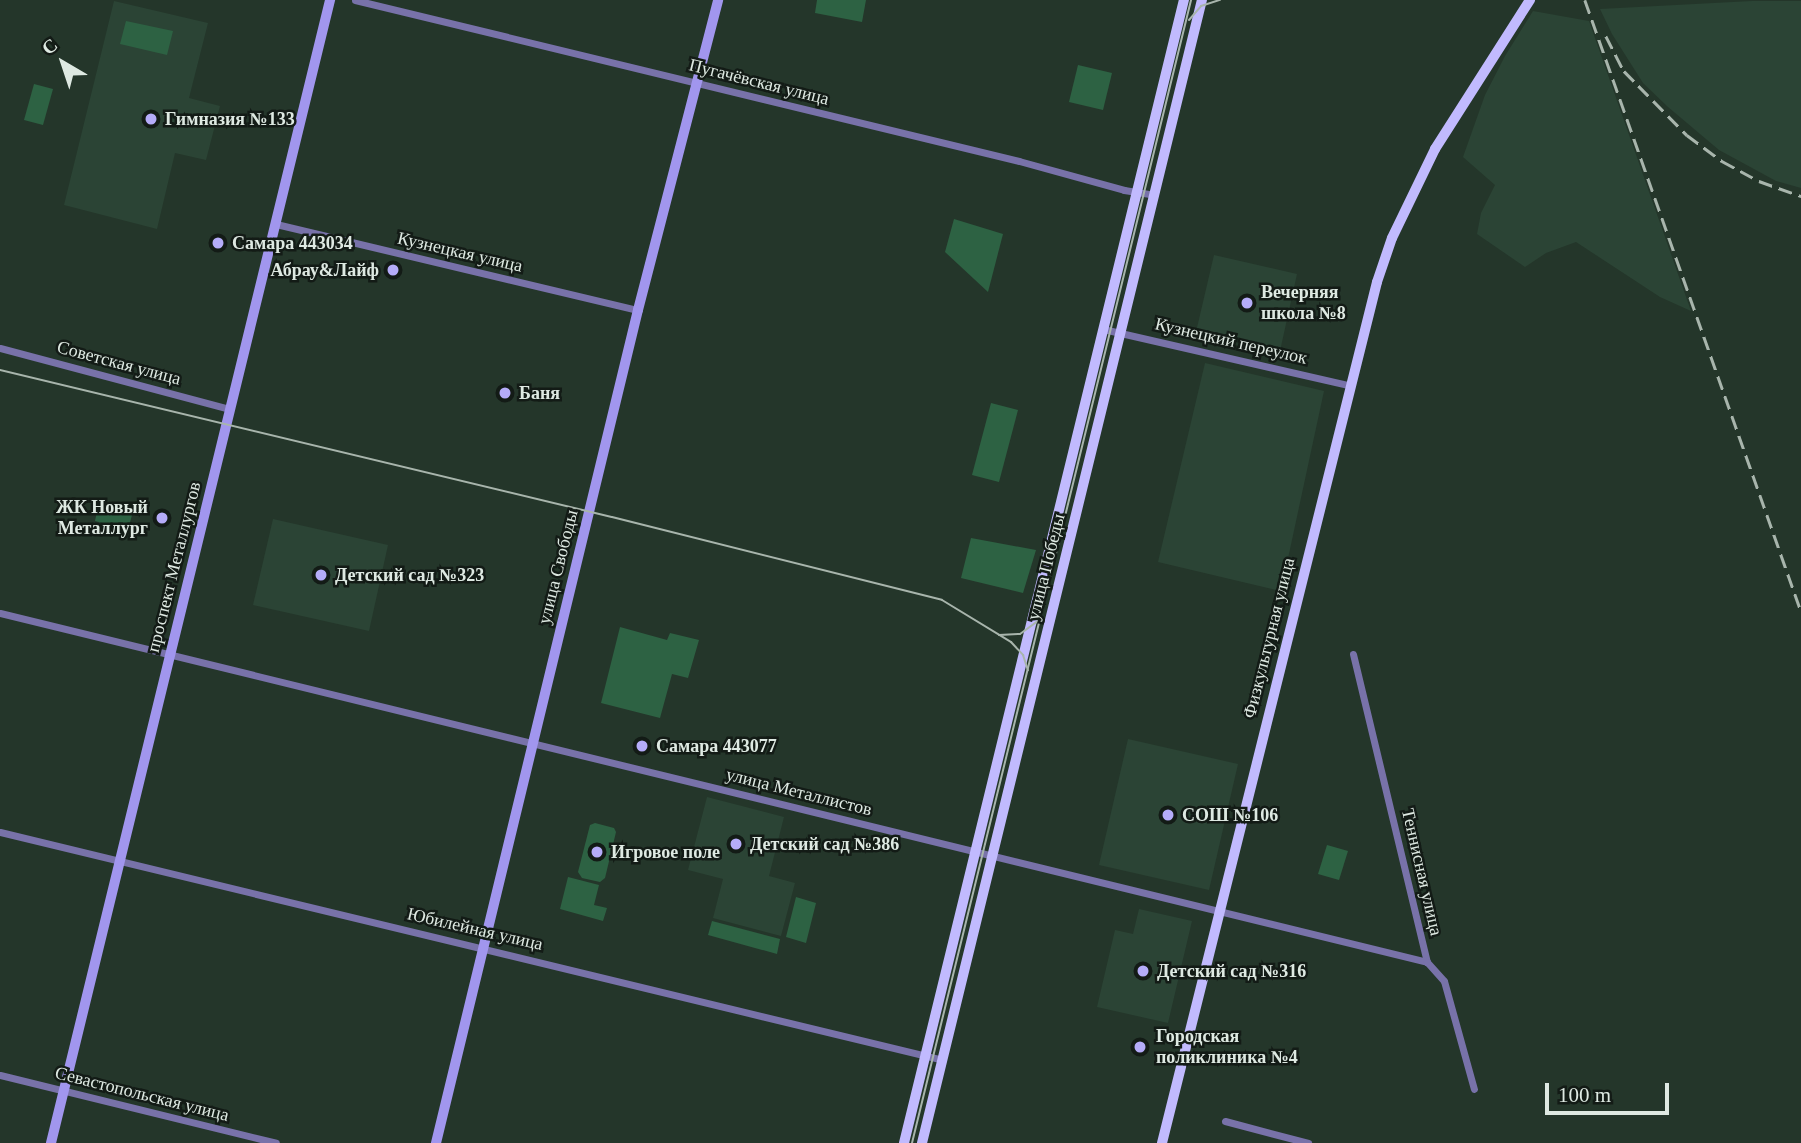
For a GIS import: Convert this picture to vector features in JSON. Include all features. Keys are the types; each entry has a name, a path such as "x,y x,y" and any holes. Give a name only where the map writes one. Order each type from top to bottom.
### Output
{"main road":[{"name":"улица Победы","path":"904,1143 1184,0"},
{"name":"улица Победы","path":"922,1143 1202,0"},
{"name":"Физкультурная улица","path":"1162,1143 1377,282 1392,238 1434,149 1530,0"}],"street":[{"name":"проспект Металлургов","path":"51,1143 330,0"},
{"name":"Пугачёвская улица","path":"355,0 1155,195"},
{"name":"улица Свободы","path":"436,1143 638,310 718,0"},
{"name":"Кузнецкая улица","path":"276,223 638,310"},
{"name":"Кузнецкий переулок","path":"1103,329 1351,386"},
{"name":"Советская улица","path":"0,348 230,409"},
{"name":"улица Металлистов","path":"0,613 1427,962"},
{"name":"Теннисная улица","path":"1353,654 1427,962 1444,981 1474,1089"},
{"name":"Юбилейная улица","path":"0,832 943,1060"},
{"name":"Севастопольская улица","path":"0,1075 276,1143"},
{"path":"1225,1121 1308,1143"}],"shaded area":[{"name":"Гимназия №133","path":"114,1 208,23 189,98 220,106 206,160 175,153 157,229 64,205"},
{"path":"1801,1 1801,188 1776,181 1719,150 1668,107 1643,83 1612,34 1600,9"},
{"path":"1533,11 1589,21 1691,311 1660,297 1576,242 1546,253 1525,267 1477,234 1481,213 1495,185 1463,157 1485,95"},
{"name":"Вечерняя школа №8","path":"1214,255 1297,274 1280,351 1196,332"},
{"path":"1205,363 1324,391 1281,591 1158,562"},
{"name":"Детский сад №323","path":"273,519 388,545 369,631 253,605"},
{"name":"СОШ №106","path":"1128,739 1238,764 1209,890 1099,865"},
{"name":"Детский сад №386","path":"707,797 784,817 769,876 795,883 781,936 713,918 723,879 688,870"},
{"name":"Детский сад №316","path":"1139,909 1192,921 1168,1023 1097,1007 1115,930 1133,934"}],"green space":[{"path":"817,0 866,0 862,22 815,13"},
{"path":"126,21 173,31 167,55 120,44"},
{"path":"1078,65 1112,73 1103,110 1069,102"},
{"path":"34,84 53,89 43,125 24,120"},
{"path":"954,219 1003,234 988,292 945,252"},
{"path":"991,403 1018,410 999,482 972,475"},
{"path":"98,507 132,515 128,530 95,521"},
{"path":"971,538 1036,550 1023,593 961,578"},
{"path":"620,627 667,640 670,633 699,640 688,678 672,674 660,718 601,703"},
{"name":"Игровое поле","path":"595,823 614,828 616,832 605,878 600,882 582,878 578,872 590,825"},
{"path":"1327,845 1348,851 1339,880 1318,874"},
{"path":"568,877 599,885 594,905 607,908 603,921 560,909"},
{"path":"796,897 816,903 806,943 786,937"},
{"path":"712,921 780,939 777,954 708,935"}],"tram line":[{"path":"912,1143 1191,0"},
{"path":"1189,20 1201,6 1220,0"},
{"path":"0,370 612,517 942,600 1011,642 1023,655 1028,670"},
{"path":"999,635 1020,634 1042,618"}],"railway":[{"path":"1585,0 1801,611"},
{"path":"1606,36 1624,71 1687,135 1722,161 1759,181 1801,196"}],"place":[{"name":"Гимназия №133","path":"151,119"},
{"name":"Самара 443034","path":"218,243"},
{"name":"Абрау&Лайф","path":"393,270"},
{"name":"Вечерняя школа №8","path":"1247,303"},
{"name":"Баня","path":"505,393"},
{"name":"ЖК Новый Металлург","path":"162,518"},
{"name":"Детский сад №323","path":"321,575"},
{"name":"Самара 443077","path":"642,746"},
{"name":"СОШ №106","path":"1168,815"},
{"name":"Детский сад №386","path":"736,844"},
{"name":"Игровое поле","path":"597,852"},
{"name":"Детский сад №316","path":"1143,971"},
{"name":"Городская поликлиника №4","path":"1140,1047"}]}
